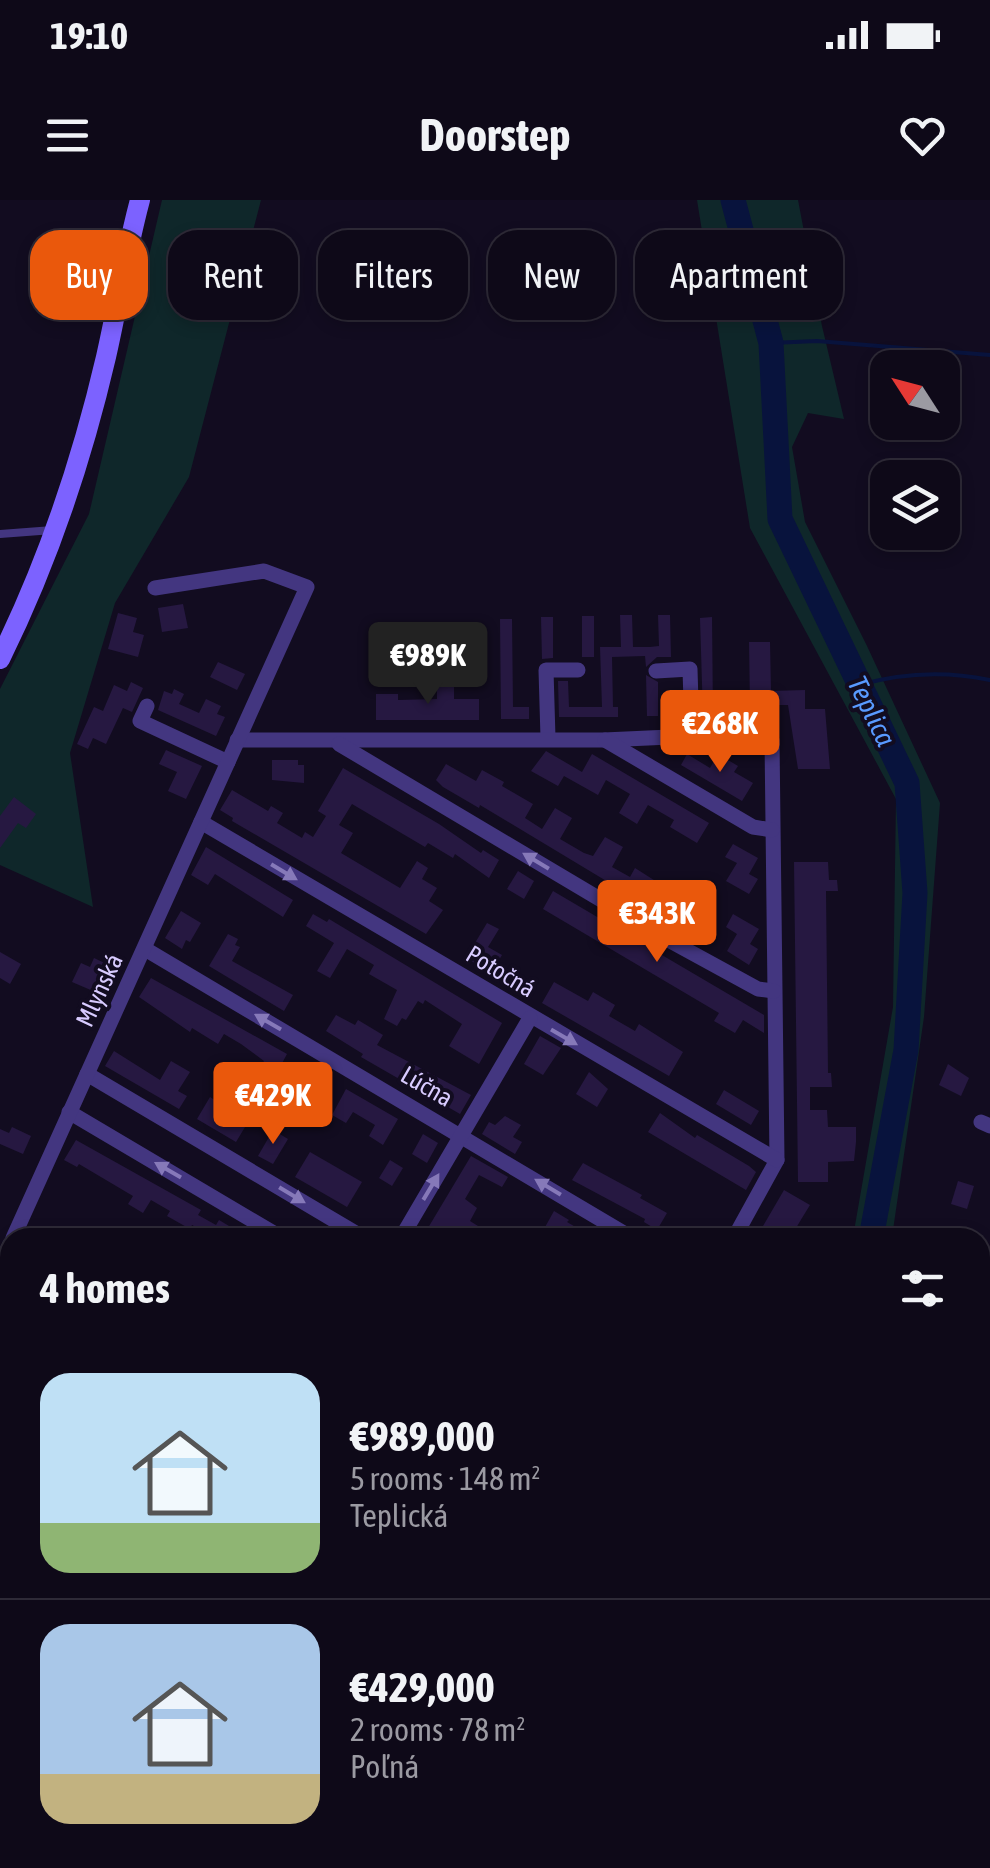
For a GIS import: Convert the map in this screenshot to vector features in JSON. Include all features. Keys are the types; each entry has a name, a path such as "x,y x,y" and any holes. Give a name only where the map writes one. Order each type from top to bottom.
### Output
{"main road":[{"path":"0,659 70,483 105,359 140,200"}],"street":[{"name":"Mlynská","path":"19,1228 307,587 264,571 155,588"},
{"path":"548,738 546,670 578,670"},
{"path":"656,670 690,670 692,736"},
{"path":"147,706 140,722 228,762"},
{"path":"238,740 604,740 692,736 772,740 777,1160 740,1228"},
{"path":"655,770 662,737"},
{"path":"604,740 754,827 772,830"},
{"path":"388,773 394,741"},
{"path":"336,742 672,942 758,989 774,991"},
{"name":"Potočná","path":"200,822 777,1160"},
{"name":"Lúčna","path":"144,950 615,1228"},
{"path":"407,1228 530,1018"},
{"path":"87,1074 347,1228"},
{"path":"69,1112 265,1228"}],"lane":[{"path":"0,534 53,530"}],"green space":[{"path":"162,200 261,200 253,230 168,230 168,320 230,320 189,477 115,603 70,753 93,907 0,865 0,689 89,514 134,320 148,320 148,260"},
{"path":"697,200 798,200 804,230 702,230"},
{"path":"716,320 821,320 844,419 808,413 792,447 805,522 940,803 924,1017 893,1228 855,1228 893,1007 896,799 750,528"}],"building":[{"path":"183,604 188,628 162,632 158,608"},
{"path":"118,613 137,618 133,632 144,635 138,657 108,649"},
{"path":"620,615 632,615 633,647 650,647 659,646 658,615 670,615 671,657 657,657 646,667 645,656 612,657 613,707 618,707 618,717 559,717 558,681 568,681 569,707 602,707 600,647 621,647"},
{"path":"582,616 594,616 594,657 582,657"},
{"path":"541,617 553,617 553,658 542,659"},
{"path":"712,617 713,716 703,716 700,618"},
{"path":"500,619 512,619 513,707 529,707 529,719 501,719"},
{"path":"749,642 770,642 771,691 805,690 805,709 825,709 830,769 798,769 788,705 750,705"},
{"path":"218,662 245,674 237,690 210,677"},
{"path":"646,675 658,682 658,716 647,716"},
{"path":"437,680 454,680 454,699 479,699 479,720 376,720 376,694 398,694 398,700 437,699"},
{"path":"131,682 143,688 132,712 123,708 106,744 93,738 88,749 77,744 94,707 103,711 114,685 127,691"},
{"path":"174,689 184,694 179,704 199,713 206,699 221,706 217,714 225,717 216,736 158,710 164,691 172,694"},
{"path":"166,750 202,766 186,799 168,791 177,772 159,764"},
{"path":"546,751 582,772 592,754 709,823 697,843 670,827 674,820 648,805 637,824 619,813 630,794 606,780 598,795 564,776 558,786 531,771"},
{"path":"687,754 710,768 718,754 738,766 734,772 753,783 742,801 681,765"},
{"path":"272,760 298,760 298,765 304,765 304,783 272,780"},
{"path":"446,764 476,781 482,770 504,782 502,786 533,804 525,818 542,829 555,808 572,818 560,839 584,853 593,856 605,837 623,847 612,867 630,877 635,868 712,917 703,934 695,929 693,932 615,881 613,885 443,787 436,780"},
{"path":"343,768 481,853 483,850 499,860 489,878 455,854 453,858 428,843 425,847 352,804 339,825 353,833 341,853 400,888 417,861 428,868 422,879 437,888 429,901 443,910 426,934 232,821 220,810 232,790 268,811 271,806 283,813 277,823 302,838 305,832 313,837 326,816 318,811"},
{"path":"14,797 36,814 26,828 18,823 0,848 0,816"},
{"path":"733,844 758,858 749,874 758,879 749,894 726,881 737,863 725,857"},
{"path":"206,847 293,900 283,917 215,874 208,885 191,875"},
{"path":"794,862 828,862 829,880 837,880 838,891 826,891 828,1073 832,1087 810,1087 810,1110 827,1110 828,1127 856,1127 856,1142 854,1161 828,1162 828,1182 798,1182"},
{"path":"518,871 534,881 524,899 507,889"},
{"path":"553,891 764,1015 764,1033 743,1020 735,1033 714,1021 719,1013 543,909"},
{"path":"181,911 201,923 182,949 165,938"},
{"path":"313,914 327,922 329,919 502,1023 479,1064 449,1046 462,1024 425,1000 423,1004 418,1001 406,1020 402,1018 397,1026 384,1019 397,990 369,974 374,965 347,949 330,978 317,971 334,943 306,926"},
{"path":"733,914 759,929 750,944 758,949 749,965 727,951 737,934 726,927"},
{"path":"487,923 499,929 488,947 502,955 491,973 466,958"},
{"path":"228,934 238,939 235,945 240,947 232,961 293,995 284,1011 209,966"},
{"path":"0,952 21,964 10,984 0,978"},
{"path":"94,958 113,967 100,994 72,982 81,963 90,967"},
{"path":"151,978 287,1054 273,1080 258,1071 264,1061 241,1044 224,1034 218,1044 192,1028 190,1032 139,997"},
{"path":"554,982 588,1001 593,992 615,1005 609,1016 635,1031 639,1024 683,1052 669,1076 542,1003"},
{"path":"336,1015 355,1025 358,1020 383,1035 377,1045 471,1095 460,1114 361,1057 363,1054 326,1031"},
{"path":"540,1036 561,1048 543,1075 524,1064"},
{"path":"114,1051 160,1080 171,1061 190,1072 178,1091 187,1096 179,1109 105,1066"},
{"path":"948,1064 969,1078 961,1096 939,1085"},
{"path":"309,1067 324,1076 309,1102 295,1093"},
{"path":"589,1072 608,1089 597,1107 576,1094"},
{"path":"236,1085 250,1093 240,1111 251,1117 236,1142 197,1119 210,1097 224,1106"},
{"path":"346,1089 398,1119 383,1145 369,1136 375,1125 353,1112 346,1123 332,1115"},
{"path":"724,1090 759,1111 751,1125 716,1104"},
{"path":"660,1113 756,1172 746,1190 648,1132"},
{"path":"505,1116 521,1125 513,1137 522,1142 515,1154 482,1134 489,1122 495,1125"},
{"path":"12,1127 31,1136 23,1154 0,1144 0,1129 9,1133"},
{"path":"273,1130 288,1139 273,1164 258,1156"},
{"path":"423,1134 438,1143 427,1163 412,1154"},
{"path":"76,1140 201,1210 198,1215 232,1228 188,1228 167,1216 170,1211 151,1200 143,1213 128,1204 133,1196 79,1164 77,1167 64,1160"},
{"path":"310,1152 362,1182 347,1207 295,1177"},
{"path":"471,1156 508,1177 502,1187 479,1175 465,1199 477,1208 470,1221 481,1228 428,1228"},
{"path":"390,1160 403,1168 392,1186 379,1178"},
{"path":"583,1163 667,1213 658,1228 654,1228 645,1219 572,1180"},
{"path":"958,1181 974,1186 967,1209 951,1204"},
{"path":"784,1190 810,1205 796,1228 762,1228"},
{"path":"554,1211 577,1228 545,1228"}],"waterway":[{"name":"Teplica","path":"733,200 771,343 780,519 907,783 915,893 906,1050 873,1228"},
{"path":"771,343 817,341 990,355"},
{"path":"859,685 924,675 990,680"}]}
